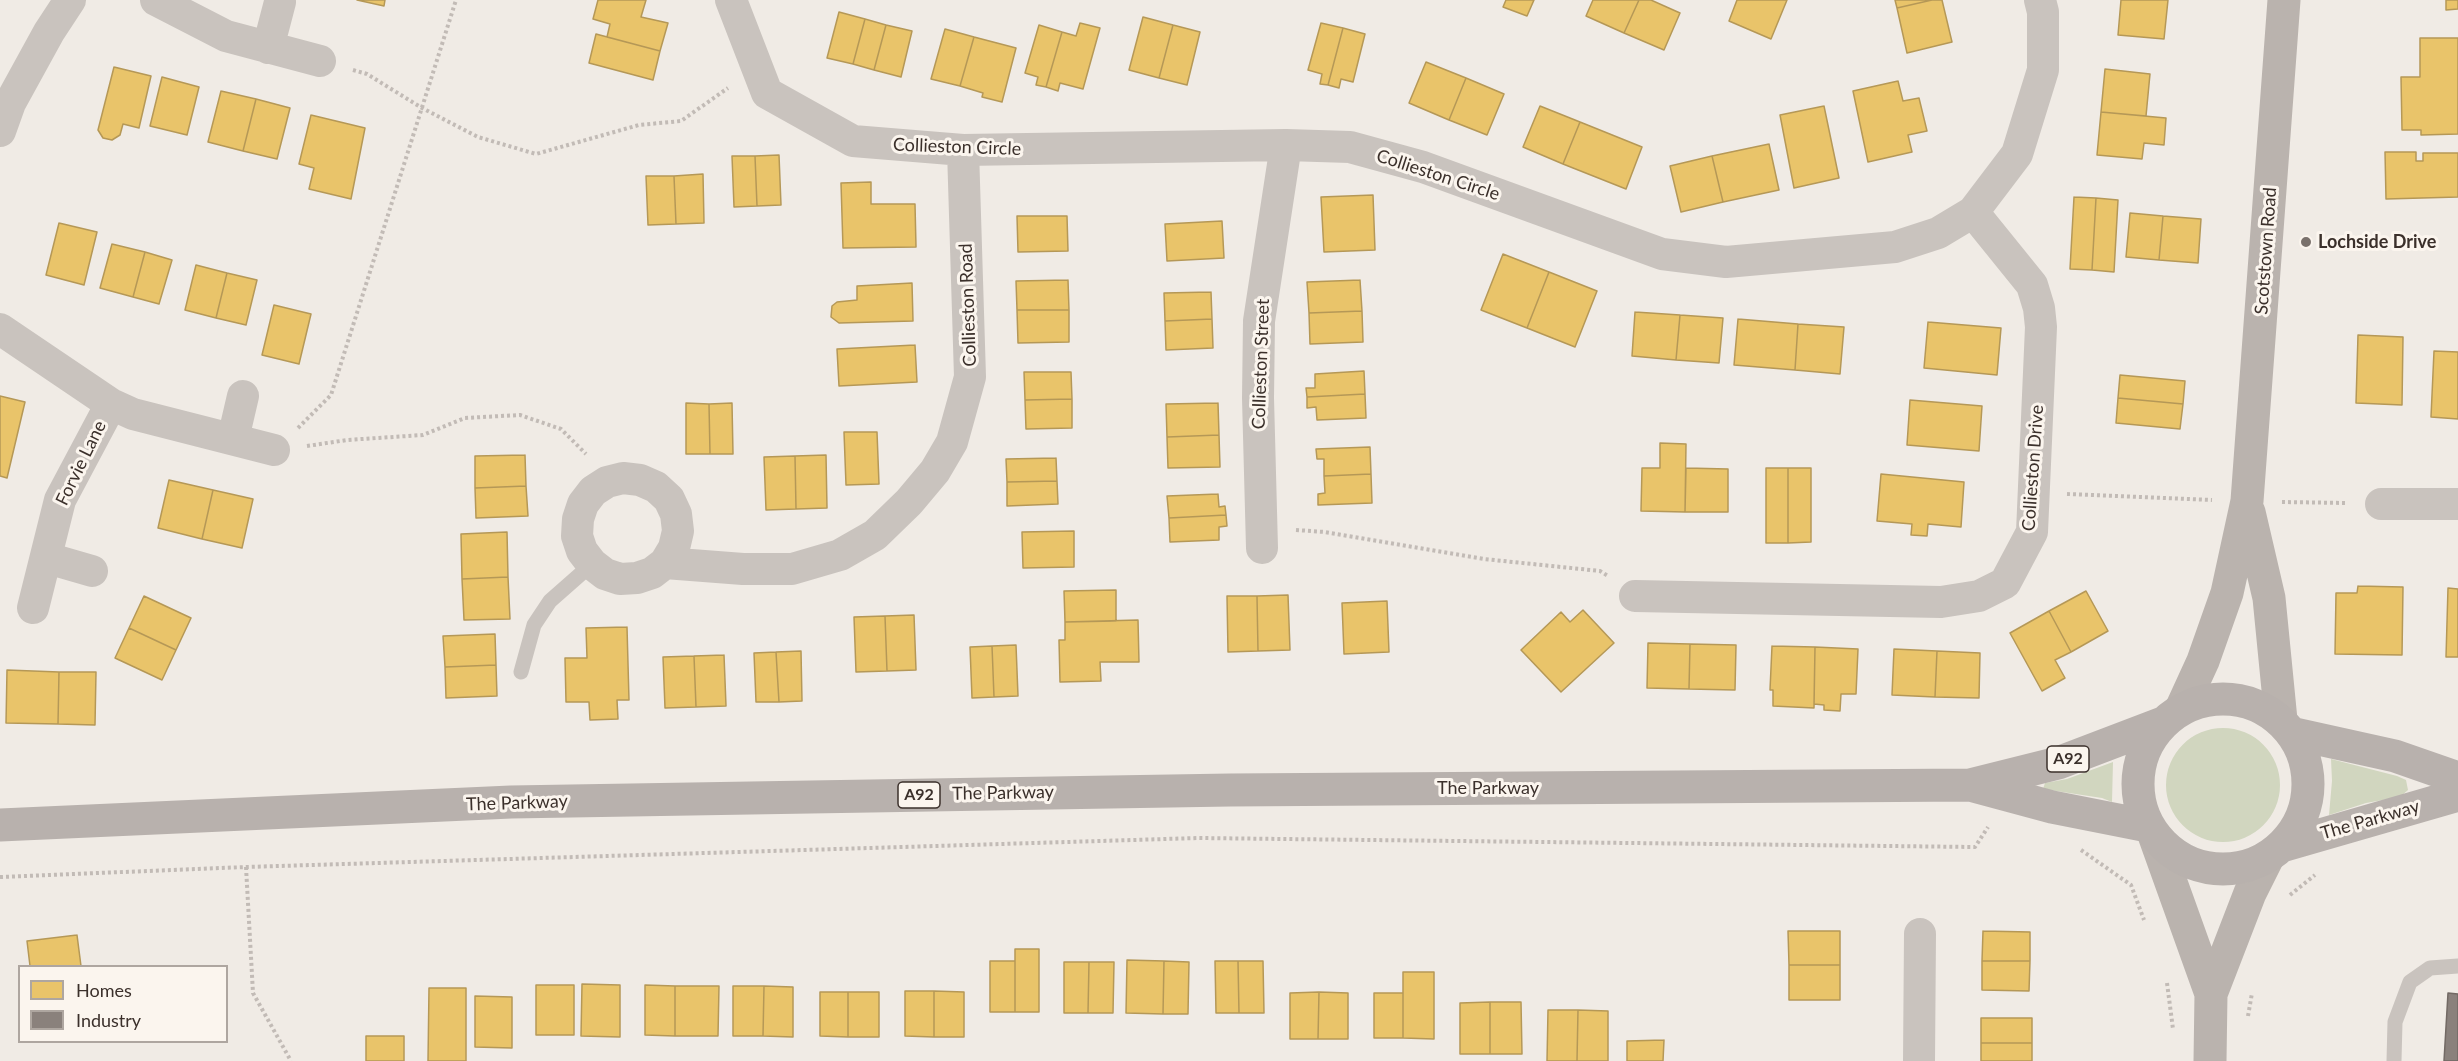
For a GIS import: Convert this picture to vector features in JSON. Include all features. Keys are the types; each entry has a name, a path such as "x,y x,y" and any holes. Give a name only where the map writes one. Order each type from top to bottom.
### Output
{"main road":[{"name":"Scotstown Road","path":"2247,501 2284,0"},
{"path":"2172,716 2203,661 2227,593 2247,501"},
{"path":"2210,1061 2211,994 2250,893 2275,851 2300,821 2308,791 2306,760 2286,726 2269,598 2247,501"},
{"name":"A92","path":"2275,851 2238,868 2207,868 2178,856 2151,830 2138,800 2138,771 2146,745 2172,716 2205,700 2232,698 2258,706 2286,726 2395,756 2458,778"},
{"name":"The Parkway","path":"0,825 523,802 1230,790 1970,785 2058,763 2172,716"},
{"name":"The Parkway","path":"1970,785 2151,830"},
{"name":"The Parkway","path":"2275,851 2458,795"},
{"path":"2151,830 2211,994"}],"street":[{"path":"3,110 70,0"},
{"path":"156,0 226,36 320,61"},
{"name":"Collieston Circle","path":"731,0 767,93 853,141 963,150 1286,145 1350,147 1423,167 1662,254 1726,262 1895,247 1938,233 1973,212 2017,154 2027,123 2043,70 2043,12 2040,0"},
{"path":"268,48 280,2"},
{"name":"Collieston Street","path":"1262,537 1258,321 1286,145"},
{"name":"Collieston Road","path":"665,562 743,569 792,568 840,555 875,535 909,502 935,471 952,442 970,377 963,150"},
{"name":"Collieston Drive","path":"1635,596 1941,602 1979,596 2005,583 2032,532 2041,340 2039,308 2032,285 1973,212"},
{"name":"Forvie Lane","path":"0,329 111,404 133,414 274,450"},
{"path":"232,439 243,396"},
{"name":"Forvie Lane","path":"33,608 60,500 111,404"},
{"path":"623,478 640,480 656,487 669,499 676,514 678,531 674,548 665,562 652,573 637,578 620,579 605,574 592,564 582,551 577,536 578,519 583,504 593,491 607,482 623,478"},
{"path":"2380,504 2458,504"},
{"path":"46,558 92,571"},
{"path":"1919,1061 1920,934"}],"lane":[{"path":"521,672 534,625 550,601 592,564"},
{"path":"2394,1061 2395,1022 2410,982 2430,968 2458,966"}],"path":[{"path":"274,450 331,395 456,0"},
{"path":"320,61 367,74 422,108 478,137 536,154 639,125 681,121 756,69"},
{"path":"274,450 347,440 423,435 465,418 520,415 561,429 597,464 607,482"},
{"path":"2033,493 2380,504"},
{"path":"1262,537 1325,532 1484,559 1600,571 1635,596"},
{"path":"0,877 246,867 1198,838 1975,848 1993,820"},
{"path":"2078,848 2131,885 2146,925"},
{"path":"246,867 253,993 291,1061"},
{"path":"2282,900 2316,874"},
{"path":"2164,976 2174,1040"},
{"path":"2247,1026 2252,992"}],"green space":[{"path":"2223,728 2245,732 2263,745 2276,763 2280,785 2276,807 2263,825 2245,838 2223,842 2201,838 2183,825 2170,807 2166,785 2170,763 2183,745 2201,732"},
{"path":"2331,759 2397,776 2406,780 2408,790 2400,797 2366,803 2329,815"},
{"path":"2113,762 2112,802 2102,798 2043,789 2045,783 2067,779"}],"building: Homes":[{"path":"357,0 385,0 384,6"},
{"path":"598,0 646,0 641,17 668,23 660,51 607,37 610,24 593,19"},
{"path":"1506,0 1534,0 1527,16 1503,7"},
{"path":"1593,0 1639,0 1624,33 1586,16"},
{"path":"1639,0 1651,0 1680,13 1664,50 1624,33"},
{"path":"1737,0 1787,0 1771,39 1729,21"},
{"path":"1895,0 1932,0 1897,8"},
{"path":"1942,0 1952,42 1907,53 1897,8"},
{"path":"2121,0 2168,0 2164,39 2118,35"},
{"path":"2446,0 2458,0 2458,9 2446,10"},
{"path":"839,12 865,19 853,64 827,58"},
{"path":"1143,17 1173,25 1159,78 1129,70"},
{"path":"865,19 886,25 874,70 853,64"},
{"path":"1080,23 1100,28 1083,89 1060,83 1058,91 1046,87 1062,32 1076,36"},
{"path":"1321,23 1343,28 1328,85 1320,84 1322,74 1308,70"},
{"path":"886,25 912,31 901,77 874,70"},
{"path":"1039,25 1062,32 1046,87 1036,85 1038,77 1025,73"},
{"path":"1173,25 1200,32 1187,85 1159,78"},
{"path":"1343,28 1365,34 1353,82 1341,79 1339,88 1328,85"},
{"path":"945,29 974,37 960,86 931,79"},
{"path":"596,34 660,51 653,80 589,63"},
{"path":"974,37 1016,48 1002,102 982,97 983,93 960,86"},
{"path":"2420,38 2458,38 2458,134 2421,135 2421,130 2402,130 2401,77 2420,77"},
{"path":"1426,62 1466,78 1449,120 1409,103"},
{"path":"114,67 151,76 139,128 123,124 120,135 112,140 103,138 98,130"},
{"path":"2105,69 2150,74 2146,116 2101,112"},
{"path":"162,77 199,87 187,135 150,126"},
{"path":"1466,78 1504,94 1487,135 1449,120"},
{"path":"1898,81 1903,101 1919,98 1927,131 1908,135 1912,152 1868,162 1853,91"},
{"path":"221,91 256,99 243,151 208,142"},
{"path":"256,99 290,108 277,159 243,151"},
{"path":"1540,106 1580,122 1563,164 1523,147"},
{"path":"1824,106 1839,178 1794,188 1780,115"},
{"path":"2101,112 2166,118 2164,145 2144,143 2142,159 2097,155"},
{"path":"311,115 365,128 351,199 309,189 314,168 299,164"},
{"path":"1580,122 1642,147 1626,189 1563,164"},
{"path":"1769,144 1779,190 1723,202 1712,156"},
{"path":"2385,152 2416,152 2416,161 2423,161 2423,153 2458,153 2458,197 2386,199"},
{"path":"779,155 781,205 757,206 755,156"},
{"path":"732,156 755,156 757,206 734,207"},
{"path":"1712,156 1723,202 1681,212 1670,166"},
{"path":"703,174 704,223 676,224 674,176"},
{"path":"646,176 674,176 676,224 648,225"},
{"path":"871,182 871,204 915,204 916,247 843,248 841,183"},
{"path":"1373,195 1375,250 1324,252 1321,197"},
{"path":"2074,197 2096,198 2092,270 2070,269"},
{"path":"2096,198 2118,200 2114,272 2092,270"},
{"path":"2130,213 2163,216 2159,260 2126,257"},
{"path":"1017,216 1067,216 1068,251 1018,252"},
{"path":"2163,216 2201,219 2198,263 2159,260"},
{"path":"1222,221 1224,258 1167,261 1165,224"},
{"path":"59,223 97,232 84,285 46,275"},
{"path":"112,244 145,252 133,297 100,288"},
{"path":"145,252 172,260 159,304 133,297"},
{"path":"1503,254 1549,272 1527,328 1481,310"},
{"path":"196,265 227,273 216,318 185,310"},
{"path":"1549,272 1597,291 1575,347 1527,328"},
{"path":"227,273 257,280 246,325 216,318"},
{"path":"1068,280 1069,310 1017,310 1016,281"},
{"path":"1360,280 1362,311 1309,313 1307,282"},
{"path":"912,283 913,321 839,323 831,317 832,306 837,302 857,300 857,286"},
{"path":"1211,292 1212,319 1165,321 1164,293"},
{"path":"274,305 311,314 299,364 262,355"},
{"path":"1017,310 1069,310 1069,342 1018,343"},
{"path":"1362,311 1363,342 1310,344 1309,313"},
{"path":"1635,312 1680,315 1676,360 1632,356"},
{"path":"1680,315 1723,318 1719,363 1676,360"},
{"path":"1212,319 1213,348 1166,350 1165,321"},
{"path":"1738,319 1798,324 1795,370 1734,365"},
{"path":"1928,322 2001,328 1997,375 1924,368"},
{"path":"1798,324 1844,327 1840,374 1795,370"},
{"path":"2358,335 2403,337 2402,405 2356,403"},
{"path":"915,345 917,382 839,386 837,349"},
{"path":"2434,351 2458,352 2458,419 2431,417"},
{"path":"1364,371 1365,394 1307,397 1306,388 1315,388 1315,374"},
{"path":"1024,372 1071,372 1072,399 1025,400"},
{"path":"2120,375 2185,381 2183,404 2118,398"},
{"path":"1365,394 1366,418 1317,420 1316,407 1307,408 1307,397"},
{"path":"0,396 25,402 7,478 0,476"},
{"path":"2118,398 2183,404 2180,429 2116,423"},
{"path":"1072,399 1072,428 1026,429 1025,400"},
{"path":"1910,400 1982,406 1979,451 1907,445"},
{"path":"686,403 709,404 710,454 686,454"},
{"path":"732,403 733,454 710,454 709,404"},
{"path":"1218,403 1219,435 1167,437 1166,404"},
{"path":"844,432 877,432 879,484 846,485"},
{"path":"1219,435 1220,467 1168,468 1167,437"},
{"path":"1660,443 1686,444 1685,512 1641,511 1642,468 1660,468"},
{"path":"1370,447 1371,474 1324,476 1324,459 1317,459 1316,449"},
{"path":"525,455 526,486 475,488 475,456"},
{"path":"826,455 827,508 796,509 795,456"},
{"path":"795,456 796,509 766,510 764,457"},
{"path":"1056,458 1057,481 1007,482 1006,459"},
{"path":"1686,468 1728,469 1728,512 1685,512"},
{"path":"1766,468 1788,468 1788,543 1766,543"},
{"path":"1788,468 1811,468 1811,542 1788,543"},
{"path":"1371,474 1372,503 1318,505 1318,494 1325,493 1324,476"},
{"path":"1881,474 1964,482 1961,527 1928,524 1927,536 1911,535 1912,524 1877,521"},
{"path":"169,480 213,490 202,539 158,528"},
{"path":"1057,481 1058,504 1007,506 1007,482"},
{"path":"526,486 528,516 476,518 475,488"},
{"path":"213,490 253,499 242,548 202,539"},
{"path":"1218,494 1219,507 1225,506 1226,515 1169,518 1167,496"},
{"path":"1226,515 1227,526 1219,527 1219,540 1170,542 1169,518"},
{"path":"1074,531 1074,567 1023,568 1022,532"},
{"path":"507,532 508,577 462,579 461,534"},
{"path":"508,577 510,619 464,620 462,579"},
{"path":"2358,586 2403,587 2402,655 2335,654 2336,593 2357,593"},
{"path":"2448,588 2458,589 2458,657 2446,657"},
{"path":"1116,590 1116,621 1065,622 1064,591"},
{"path":"2086,591 2108,631 2071,652 2049,611"},
{"path":"1288,595 1290,650 1258,651 1257,596"},
{"path":"144,596 191,618 176,650 129,628"},
{"path":"1227,596 1257,596 1258,651 1228,652"},
{"path":"1387,601 1389,652 1344,654 1342,603"},
{"path":"1583,610 1614,643 1561,692 1521,650 1561,612 1570,622"},
{"path":"2049,611 2071,652 2055,660 2065,678 2042,691 2010,633"},
{"path":"914,615 916,670 887,671 885,616"},
{"path":"885,616 887,671 856,672 854,617"},
{"path":"1138,620 1139,662 1100,662 1101,681 1060,682 1059,640 1065,640 1065,622"},
{"path":"627,627 629,700 617,700 618,719 590,720 589,702 566,702 565,658 587,658 586,628"},
{"path":"129,628 176,650 162,680 115,658"},
{"path":"495,634 496,665 445,667 443,636"},
{"path":"1648,643 1690,644 1689,689 1647,688"},
{"path":"1690,644 1736,645 1735,690 1689,689"},
{"path":"1016,645 1018,696 994,697 992,646"},
{"path":"992,646 994,697 972,698 970,647"},
{"path":"1772,646 1815,647 1814,708 1773,706 1773,690 1770,690"},
{"path":"1815,647 1858,649 1856,694 1841,694 1840,711 1824,710 1824,705 1814,704"},
{"path":"1894,649 1937,651 1935,697 1892,695"},
{"path":"801,651 802,701 779,702 776,652"},
{"path":"1937,651 1980,653 1979,698 1935,697"},
{"path":"776,652 779,702 756,702 754,653"},
{"path":"724,655 726,706 696,707 694,656"},
{"path":"694,656 696,707 665,708 663,657"},
{"path":"496,665 497,696 446,698 445,667"},
{"path":"7,670 59,672 58,724 6,723"},
{"path":"59,672 96,672 95,725 58,724"},
{"path":"1788,931 1840,931 1840,965 1789,965"},
{"path":"1983,931 2030,932 2030,961 1982,961"},
{"path":"77,935 81,965 30,965 27,941"},
{"path":"1015,949 1039,949 1039,1012 1015,1012"},
{"path":"1127,960 1164,961 1163,1014 1126,1013"},
{"path":"990,961 1015,961 1015,1012 990,1012"},
{"path":"1164,961 1189,962 1188,1014 1163,1014"},
{"path":"1215,961 1238,961 1239,1013 1216,1013"},
{"path":"1238,961 1263,961 1264,1013 1239,1013"},
{"path":"1982,961 2030,961 2029,991 1982,990"},
{"path":"1064,962 1089,962 1088,1013 1064,1013"},
{"path":"1089,962 1114,962 1113,1013 1088,1013"},
{"path":"1789,965 1840,965 1840,1000 1789,1000"},
{"path":"1403,972 1434,972 1434,1039 1403,1038"},
{"path":"582,984 620,985 620,1037 581,1036"},
{"path":"536,985 574,985 574,1035 536,1035"},
{"path":"645,985 675,986 675,1036 645,1035"},
{"path":"675,986 719,986 718,1036 675,1036"},
{"path":"733,986 764,986 763,1036 733,1036"},
{"path":"764,986 793,987 793,1037 763,1036"},
{"path":"429,988 466,988 466,1061 428,1061"},
{"path":"905,991 934,991 934,1037 905,1036"},
{"path":"934,991 964,992 964,1037 934,1037"},
{"path":"820,992 848,992 848,1037 820,1036"},
{"path":"848,992 879,992 879,1037 848,1037"},
{"path":"1319,992 1318,1039 1290,1039 1290,993"},
{"path":"1319,992 1348,993 1348,1039 1318,1039"},
{"path":"1374,993 1403,993 1403,1038 1374,1038"},
{"path":"475,996 512,997 512,1048 475,1047"},
{"path":"1490,1002 1490,1054 1460,1054 1460,1003"},
{"path":"1490,1002 1521,1002 1522,1054 1490,1054"},
{"path":"1548,1010 1578,1010 1577,1061 1547,1061"},
{"path":"1578,1010 1608,1011 1608,1061 1577,1061"},
{"path":"1981,1018 2032,1018 2032,1043 1981,1043"},
{"path":"366,1036 404,1036 404,1061 366,1061"},
{"path":"1664,1040 1663,1061 1627,1061 1627,1041"},
{"path":"1981,1043 2032,1043 2032,1061 1981,1061"}],"building: Industry":[{"path":"2448,993 2458,994 2458,1061 2444,1061"}],"place":[{"name":"Lochside Drive","path":"2306,242"}]}
